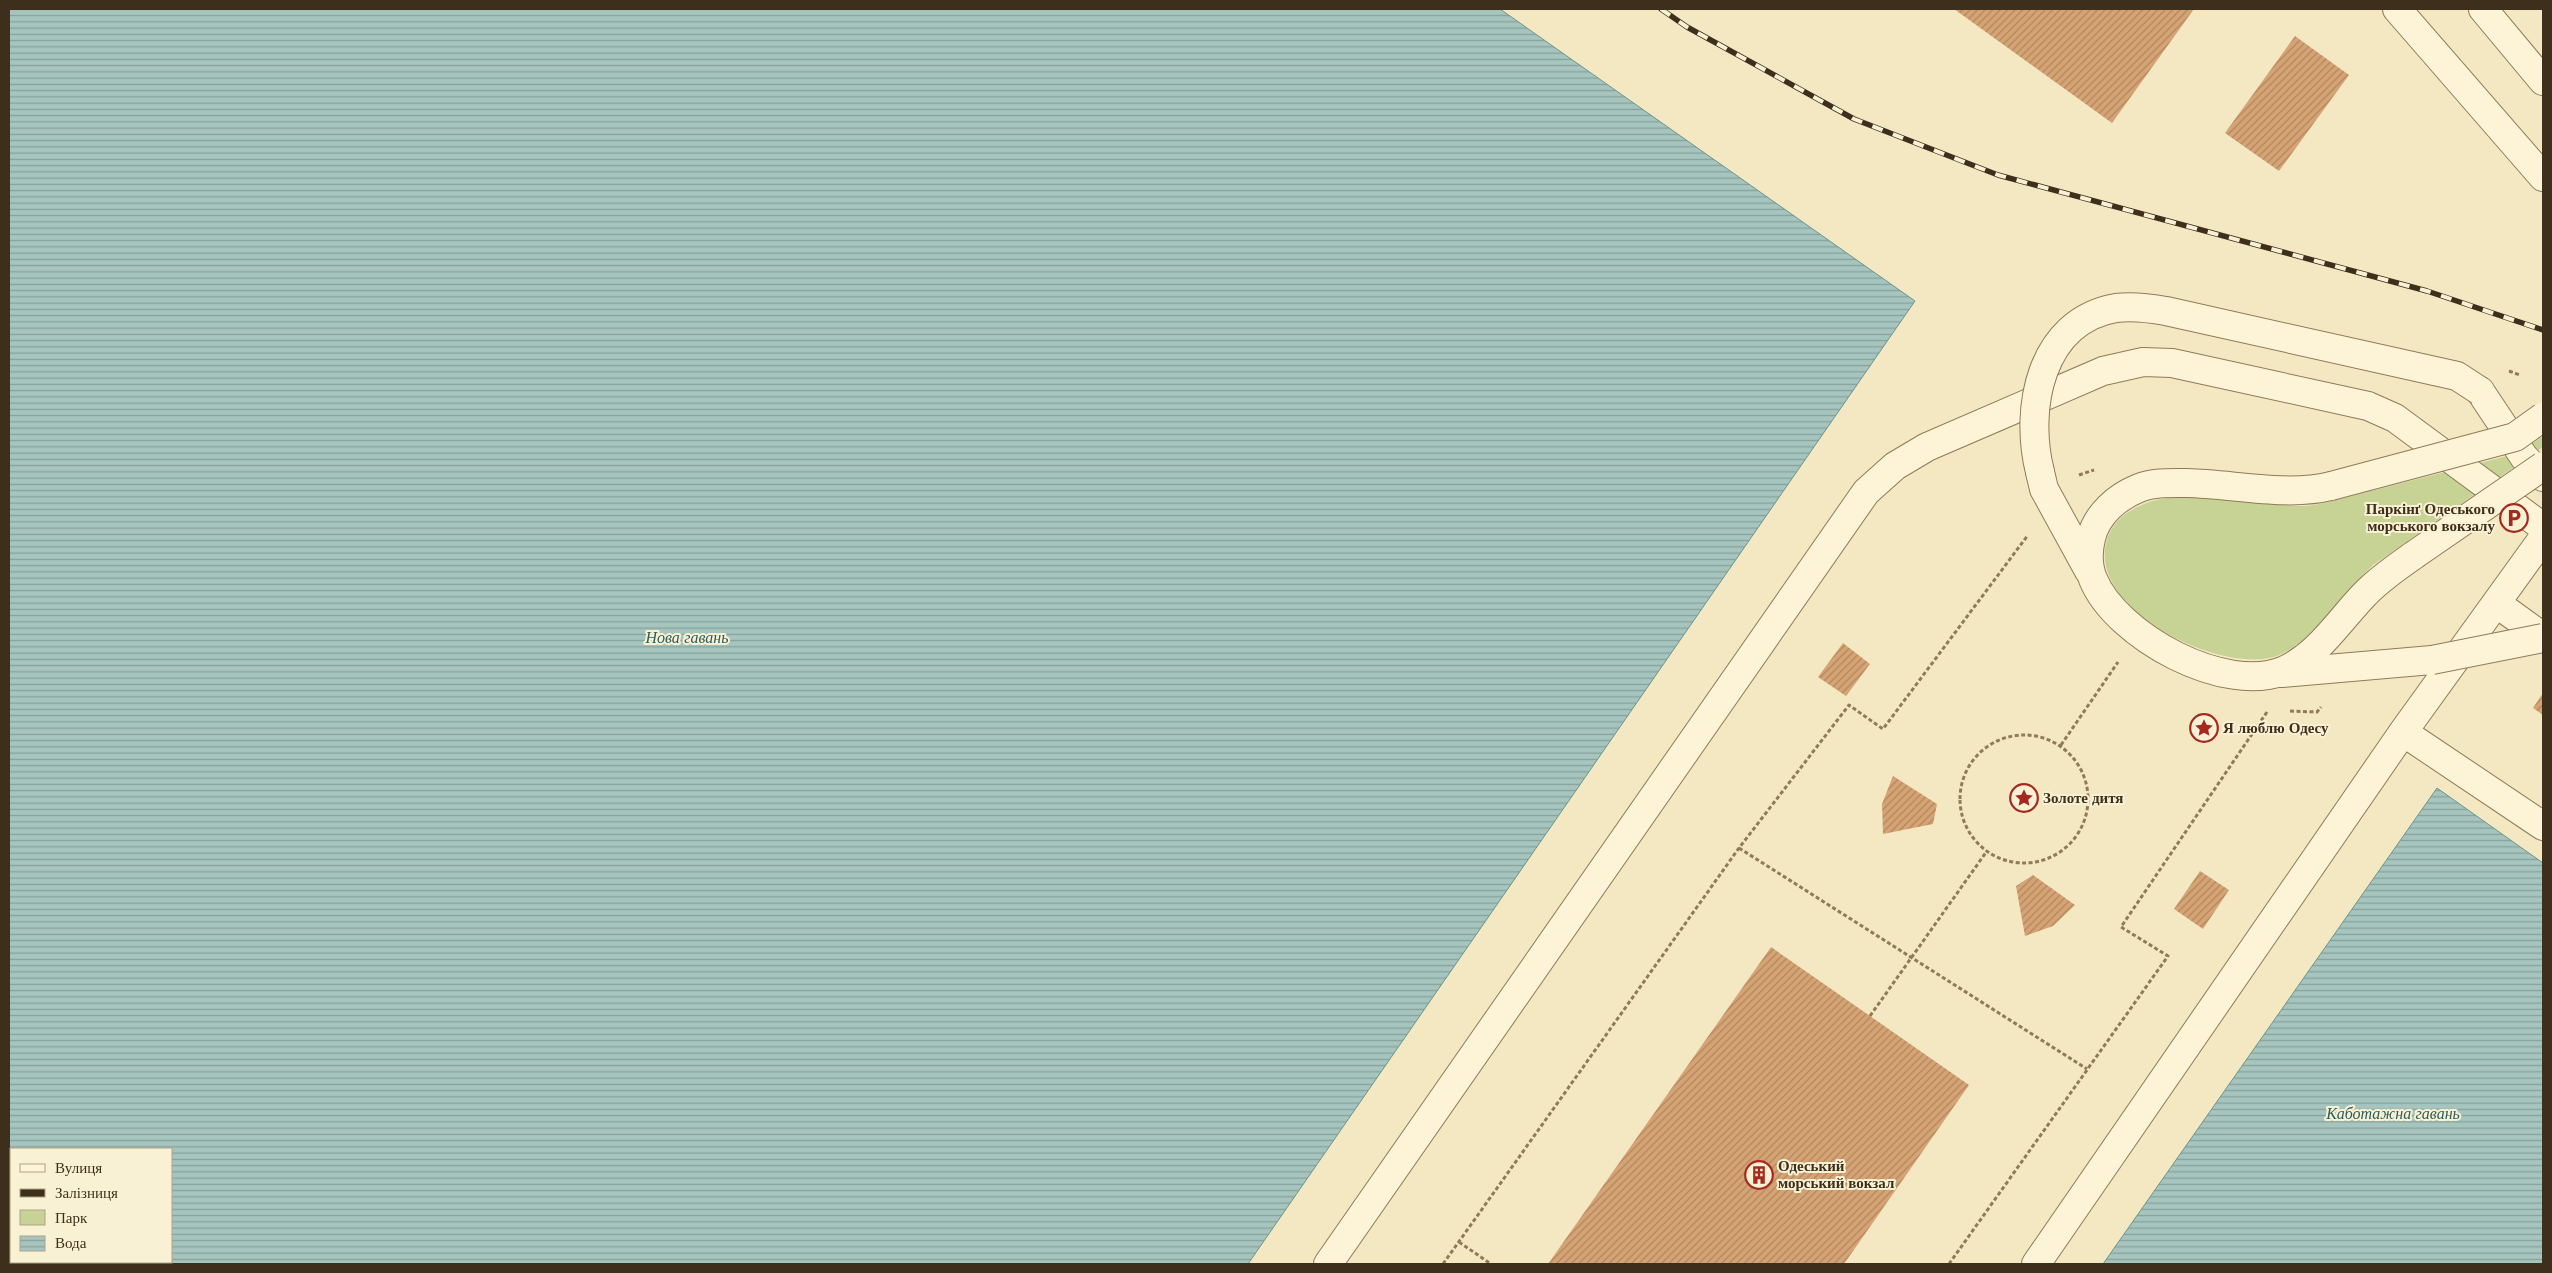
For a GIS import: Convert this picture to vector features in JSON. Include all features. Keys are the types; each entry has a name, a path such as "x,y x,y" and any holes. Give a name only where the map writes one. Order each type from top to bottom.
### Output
{"street":[{"path":"2396,9 2543,177"},
{"path":"2483,9 2543,81"},
{"path":"2543,477 2524,457 2480,391 2457,376 2147,308 2115,308 2085,320 2072,329 2059,342 2042,372 2034,405 2042,480 2093,578 2114,610 2134,629 2175,655 2223,672 2242,675 2270,674 2432,660 2543,638"},
{"path":"1328,1264 1866,492 1895,466 1928,447 2103,371 2143,362 2172,363 2368,406 2395,418 2543,527"},
{"path":"2093,578 2089,547 2093,530 2102,514 2117,500 2139,488 2163,482 2231,484 2304,490 2331,486 2515,437 2543,418"},
{"path":"2270,674 2284,670 2308,655 2325,640 2383,577 2543,466"},
{"path":"2036,1264 2402,732 2543,538"},
{"path":"2496,603 2543,638"},
{"path":"2402,732 2543,826"}],"path":[{"path":"2042,480 2064,478 2104,468"},
{"path":"1443,1264 1739,848 1849,704 1883,729 2030,532 2034,540"},
{"path":"2061,745 2120,659"},
{"path":"2285,711 2317,712 2350,667"},
{"path":"1949,1264 2168,956 2121,927 2268,709 2261,708"},
{"path":"2022,734 2042,736 2061,745 2078,762 2088,786 2088,812 2078,835 2060,853 2036,862 2011,862 1987,851 1973,839 1963,821 1960,808 1961,781 1970,763 1984,748 2008,736 2022,734"},
{"path":"1739,848 2087,1069"},
{"path":"1870,1016 1913,959 1987,851"},
{"path":"1459,1242 1491,1264"}],"green space":[{"path":"2543,436 2543,447 2373,565 2315,629 2290,650 2277,656 2253,659 2225,656 2195,647 2165,632 2139,614 2118,592 2106,568 2106,543 2115,524 2131,511 2160,499 2199,497 2285,505 2315,505 2519,453"}],"water":[{"name":"Нова гавань","path":"9,9 1500,9 1915,301 1248,1264 9,1264"},
{"name":"Каботажна гавань","path":"2437,788 2543,863 2543,1264 2103,1264"}],"building":[{"path":"1954,9 2194,9 2112,123"},
{"path":"2295,36 2349,75 2279,171 2225,133"},
{"path":"1843,643 1870,664 1846,696 1818,677"},
{"path":"2543,693 2543,715 2533,708"},
{"path":"1893,776 1937,804 1933,824 1883,834 1882,804"},
{"path":"2200,871 2229,890 2203,929 2174,909"},
{"path":"2033,875 2075,905 2053,926 2025,936 2016,886"},
{"name":"Одеський морський вокзал","path":"1771,947 1969,1085 1844,1264 1548,1264"}],"railway":[{"path":"1661,9 1687,27 1854,119 1998,175 2427,291 2543,330"}],"place":[{"name":"Паркінґ Одеського морського вокзалу","path":"2514,518"},
{"name":"Я люблю Одесу","path":"2204,728"},
{"name":"Золоте дитя","path":"2024,798"},
{"name":"Одеський морський вокзал","path":"1759,1175"}]}
